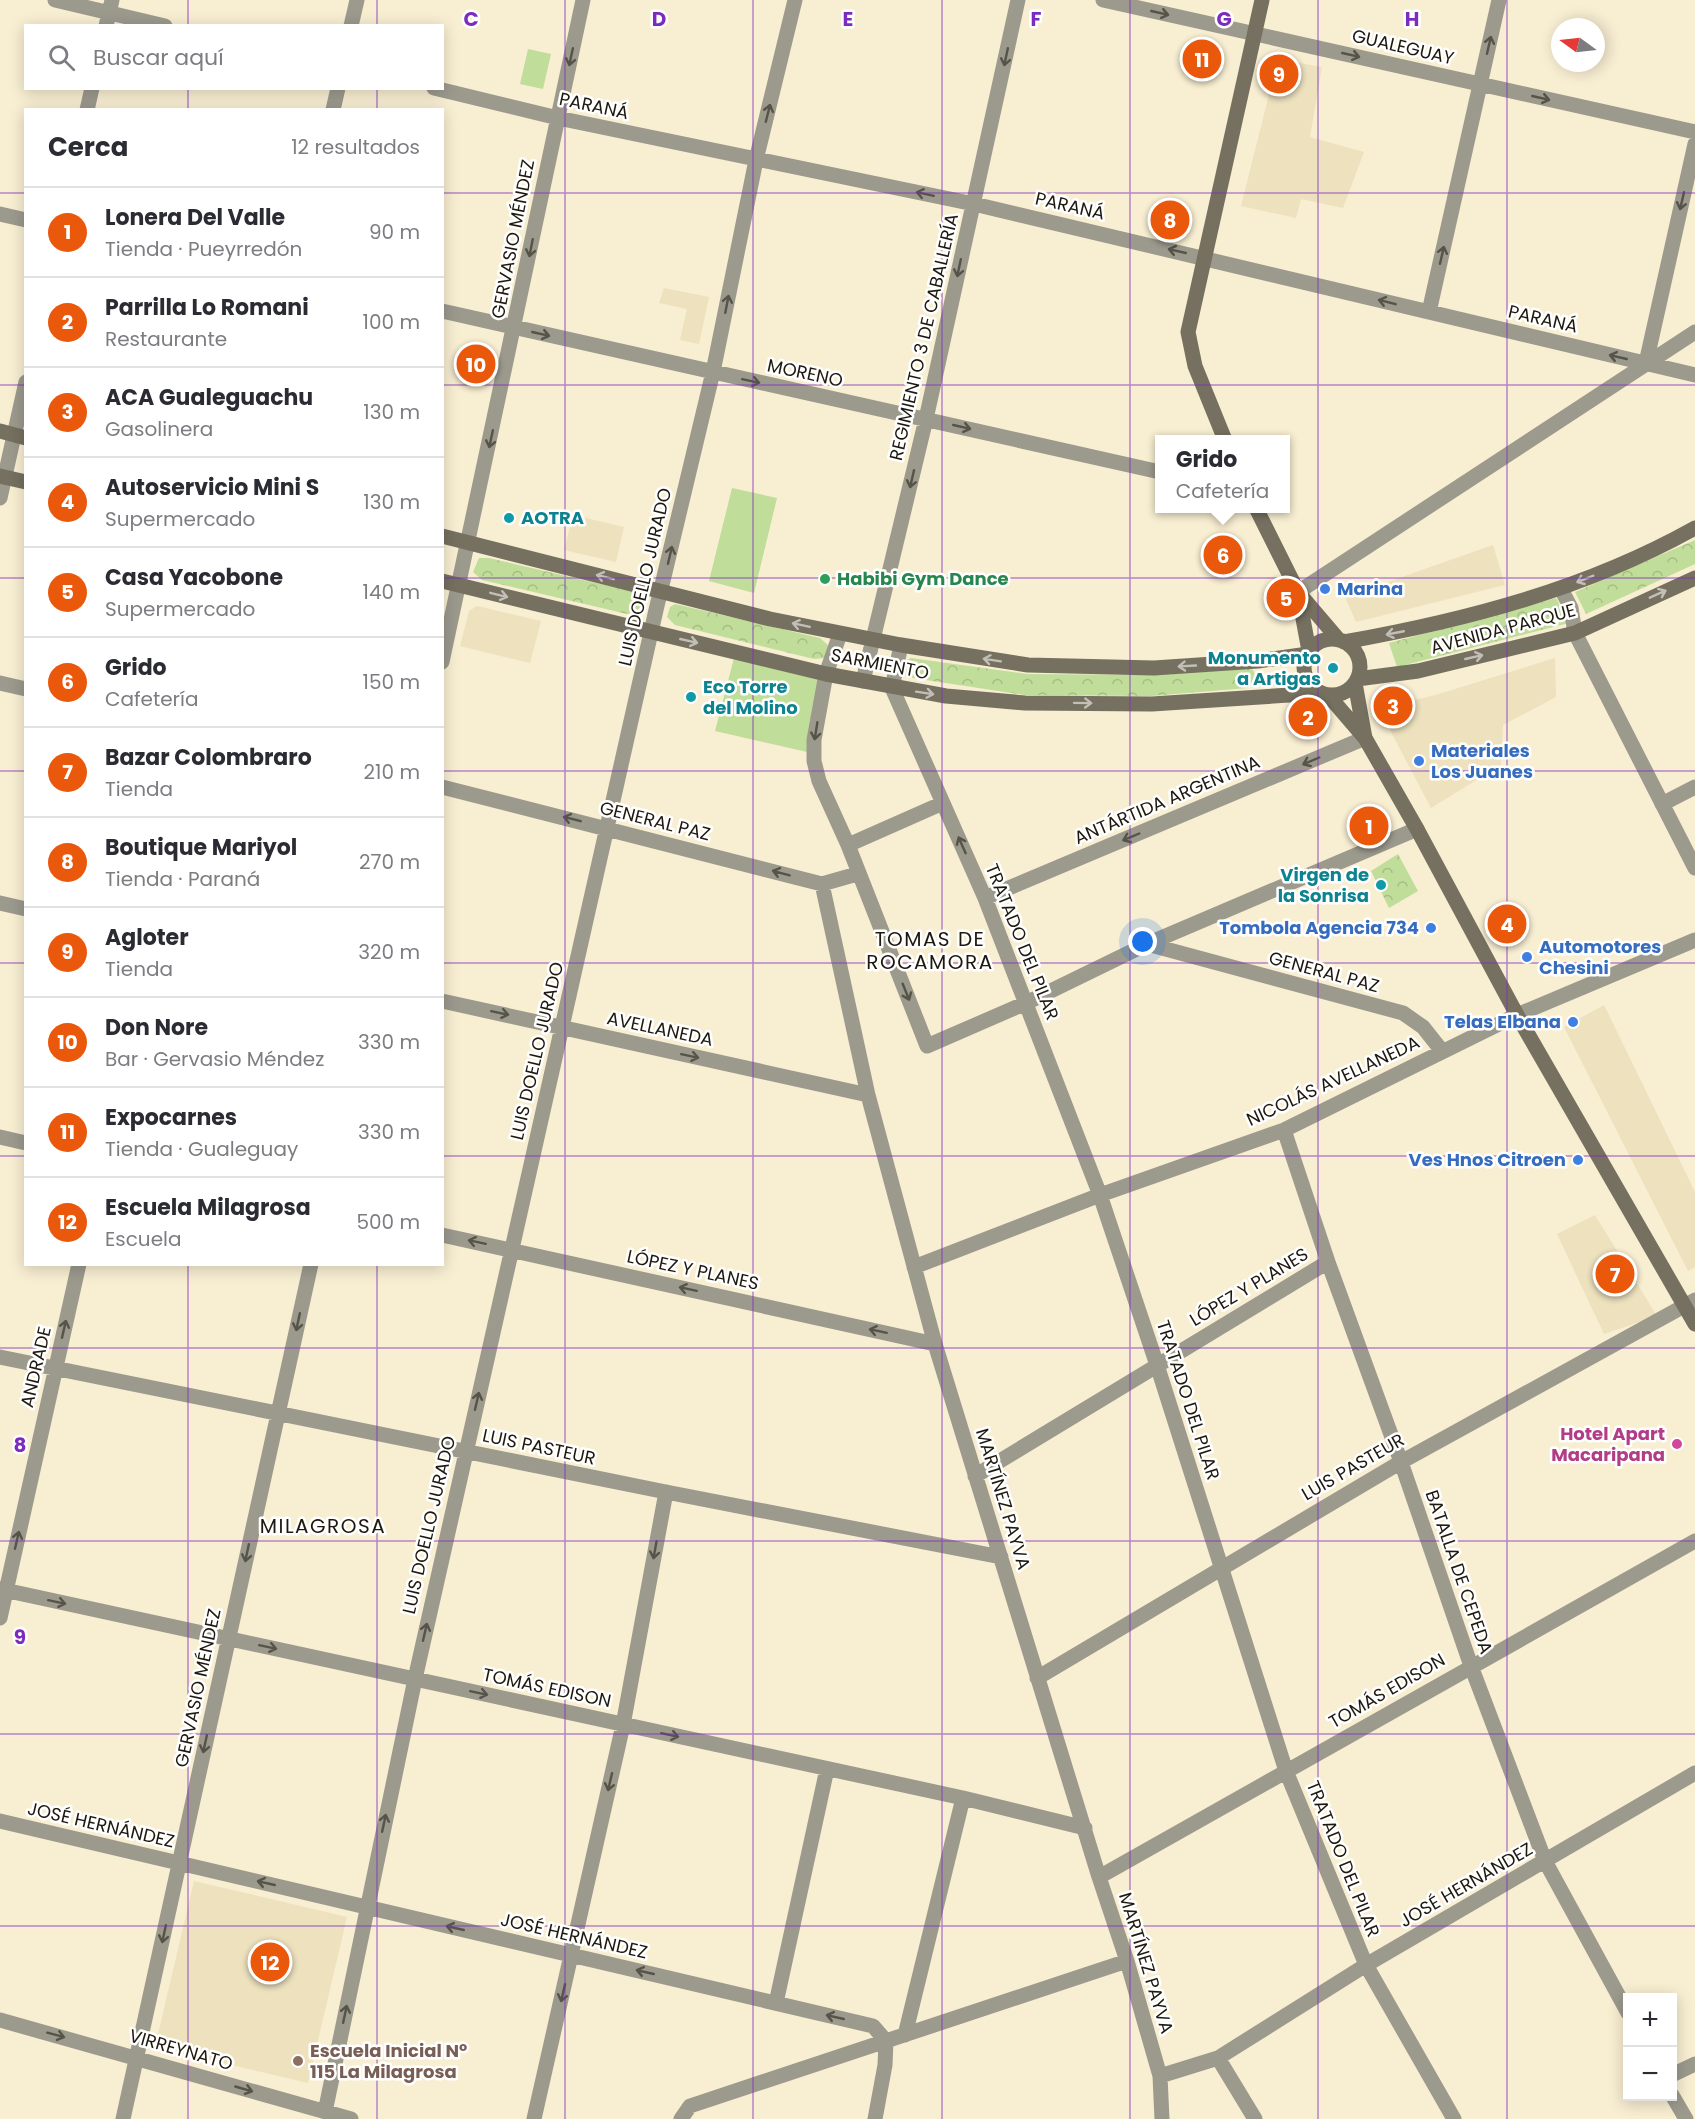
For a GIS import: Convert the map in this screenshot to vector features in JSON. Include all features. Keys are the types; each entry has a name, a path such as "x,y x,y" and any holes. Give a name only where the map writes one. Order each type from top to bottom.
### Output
{"main road":[{"path":"1223,435 1195,366 1188,332 1262,0"},
{"path":"2,477 24,482"},
{"path":"1258,513 1298,592 1342,641 1351,646 1360,662 1356,681 1365,738"},
{"name":"AVENIDA PARQUE","path":"1342,641 1416,628 1513,604 1561,589 1652,552 1695,528"},
{"name":"SARMIENTO","path":"444,536 662,592 840,633 901,645 1040,666 1154,668 1258,661 1308,652"},
{"name":"AVENIDA PARQUE","path":"1356,681 1418,671 1575,633 1695,578"},
{"name":"SARMIENTO","path":"444,581 892,688 1024,703 1094,704 1152,704 1324,694"},
{"path":"1298,592 1308,652 1304,669 1306,677 1365,738 1417,829 1517,1015 1690,1303 1695,1324"},
{"path":"1308,652 1325,640 1342,641"},
{"path":"1324,694 1345,692 1356,681"}],"street":[{"path":"55,0 156,24"},
{"path":"351,24 357,0"},
{"name":"GERVASIO MÉNDEZ","path":"444,653 583,0"},
{"name":"LUIS DOELLO JURADO","path":"325,2112 415,1679 606,828 713,372 756,160 795,0"},
{"name":"REGIMIENTO 3 DE CABALLERÍA","path":"863,681 926,419 1018,0"},
{"name":"GUALEGUAY","path":"1103,0 1695,132"},
{"path":"1429,312 1499,0"},
{"path":"87,108 92,90"},
{"path":"333,108 338,90"},
{"name":"PARANÁ","path":"442,90 558,118 974,204 1695,375"},
{"path":"1646,363 1695,144"},
{"path":"0,214 24,220"},
{"name":"MORENO","path":"444,312 1155,471"},
{"path":"1298,592 1695,332"},
{"path":"0,498 2,477 24,390"},
{"path":"1561,589 1571,608 1575,633 1695,868"},
{"path":"840,633 826,674 814,740 814,761 819,781 848,845 857,874 927,1046 1026,1003 1147,944 1417,829"},
{"path":"892,688 901,645"},
{"path":"0,683 24,689"},
{"name":"TRATADO DEL PILAR","path":"892,688 985,898 1100,1195 1157,1365 1286,1771 1366,1965 1454,2119"},
{"name":"ANTÁRTIDA ARGENTINA","path":"985,898 1365,738"},
{"path":"1662,804 1695,787"},
{"name":"GENERAL PAZ","path":"444,788 822,884"},
{"path":"848,845 943,803"},
{"path":"822,884 857,874"},
{"name":"MARTÍNEZ PAYVA","path":"822,884 868,1095 935,1344 1037,1678 1127,1961 1160,2076 1162,2119"},
{"path":"0,903 24,909"},
{"name":"NICOLÁS AVELLANEDA","path":"914,1267 1100,1195 1284,1130 1517,1015 1695,940"},
{"name":"GENERAL PAZ","path":"1147,944 1403,1013 1423,1027 1442,1051"},
{"name":"AVELLANEDA","path":"444,1001 868,1095"},
{"name":"BATALLA DE CEPEDA","path":"1284,1130 1328,1262 1401,1462 1471,1666 1545,1862 1623,2004"},
{"path":"0,1137 24,1143"},
{"name":"LÓPEZ Y PLANES","path":"444,1235 935,1344"},
{"name":"LÓPEZ Y PLANES","path":"975,1476 1328,1262"},
{"name":"ANDRADE","path":"0,1618 3,1590 78,1266"},
{"name":"GERVASIO MÉNDEZ","path":"123,2119 310,1266"},
{"name":"LUIS PASTEUR","path":"1037,1678 1221,1566 1401,1462 1690,1303"},
{"name":"LUIS PASTEUR","path":"0,1357 666,1492 1001,1557"},
{"path":"534,2119 623,1725 666,1492"},
{"name":"TOMÁS EDISON","path":"1099,1877 1695,1541"},
{"name":"TOMÁS EDISON","path":"3,1590 963,1798 1085,1828"},
{"path":"776,2003 827,1769"},
{"name":"JOSÉ HERNÁNDEZ","path":"1160,2076 1218,2058 1366,1965 1695,1773"},
{"path":"905,2035 963,1798"},
{"name":"JOSÉ HERNÁNDEZ","path":"0,1821 873,2026 886,2041"},
{"path":"681,2119 690,2106 1127,1961"},
{"name":"VIRREYNATO","path":"0,2020 351,2119"},
{"path":"875,2119 885,2065 886,2041"},
{"path":"1218,2058 1256,2119"},
{"path":"1677,2073 1695,2064"},
{"path":"1676,2101 1686,2119"}],"shaded area":[{"path":"1278,59 1322,67 1310,137 1364,152 1343,208 1301,199 1296,218 1241,206"},
{"path":"664,288 709,297 699,344 680,340 687,309 659,303"},
{"path":"573,515 624,527 616,562 564,550"},
{"path":"1493,545 1505,585 1356,622 1345,597"},
{"path":"477,606 541,621 530,663 460,646 469,611"},
{"path":"1555,658 1556,697 1503,725 1501,765 1431,808 1379,709 1439,694"},
{"path":"1604,1005 1695,1192 1695,1267 1688,1271 1564,1027"},
{"path":"1595,1215 1657,1316 1604,1334 1557,1234"},
{"path":"194,1881 347,1917 308,2083 155,2047"}],"green space":[{"path":"528,49 551,54 543,89 520,84"},
{"path":"732,488 777,498 754,593 709,581"},
{"path":"1695,540 1695,564 1586,614 1575,592"},
{"path":"479,558 489,558 635,592 641,597 641,606 635,613 627,614 482,580 473,572"},
{"path":"1556,598 1569,623 1397,667 1389,643"},
{"path":"675,604 820,638 830,647 824,658 814,659 675,625 667,617 670,607"},
{"path":"734,658 815,676 824,688 816,754 715,731"},
{"path":"911,658 1027,674 1153,675 1248,668 1253,670 1257,680 1248,688 1151,696 1025,695 906,677 901,671 903,662"},
{"path":"1398,854 1418,891 1389,908 1371,871"}],"place":[{"name":"Expocarnes","path":"1202,59"},
{"name":"Agloter","path":"1279,74"},
{"name":"Boutique Mariyol","path":"1170,220"},
{"name":"Don Nore","path":"476,364"},
{"name":"AOTRA","path":"509,518"},
{"name":"Grido","path":"1223,555"},
{"name":"Habibi Gym Dance","path":"825,579"},
{"name":"Marina","path":"1325,589"},
{"name":"Casa Yacobone","path":"1286,598"},
{"name":"Monumento a Artigas","path":"1333,668"},
{"name":"Eco Torre del Molino","path":"691,697"},
{"name":"ACA Gualeguachu","path":"1393,706"},
{"name":"Parrilla Lo Romani","path":"1308,717"},
{"name":"Materiales Los Juanes","path":"1419,761"},
{"name":"Lonera Del Valle","path":"1369,826"},
{"name":"Virgen de la Sonrisa","path":"1381,885"},
{"name":"Autoservicio Mini S","path":"1507,924"},
{"name":"Tombola Agencia 734","path":"1431,928"},
{"name":"Automotores Chesini","path":"1527,957"},
{"name":"Telas Elbana","path":"1573,1022"},
{"name":"Ves Hnos Citroen","path":"1578,1160"},
{"name":"Bazar Colombraro","path":"1615,1274"},
{"name":"Hotel Apart Macaripana","path":"1677,1444"},
{"name":"Escuela Milagrosa","path":"270,1962"},
{"name":"Escuela Inicial Nº 115 La Milagrosa","path":"298,2061"}],"district":[{"name":"TOMAS DE ROCAMORA","path":"930,950"},
{"name":"MILAGROSA","path":"323,1526"}]}
